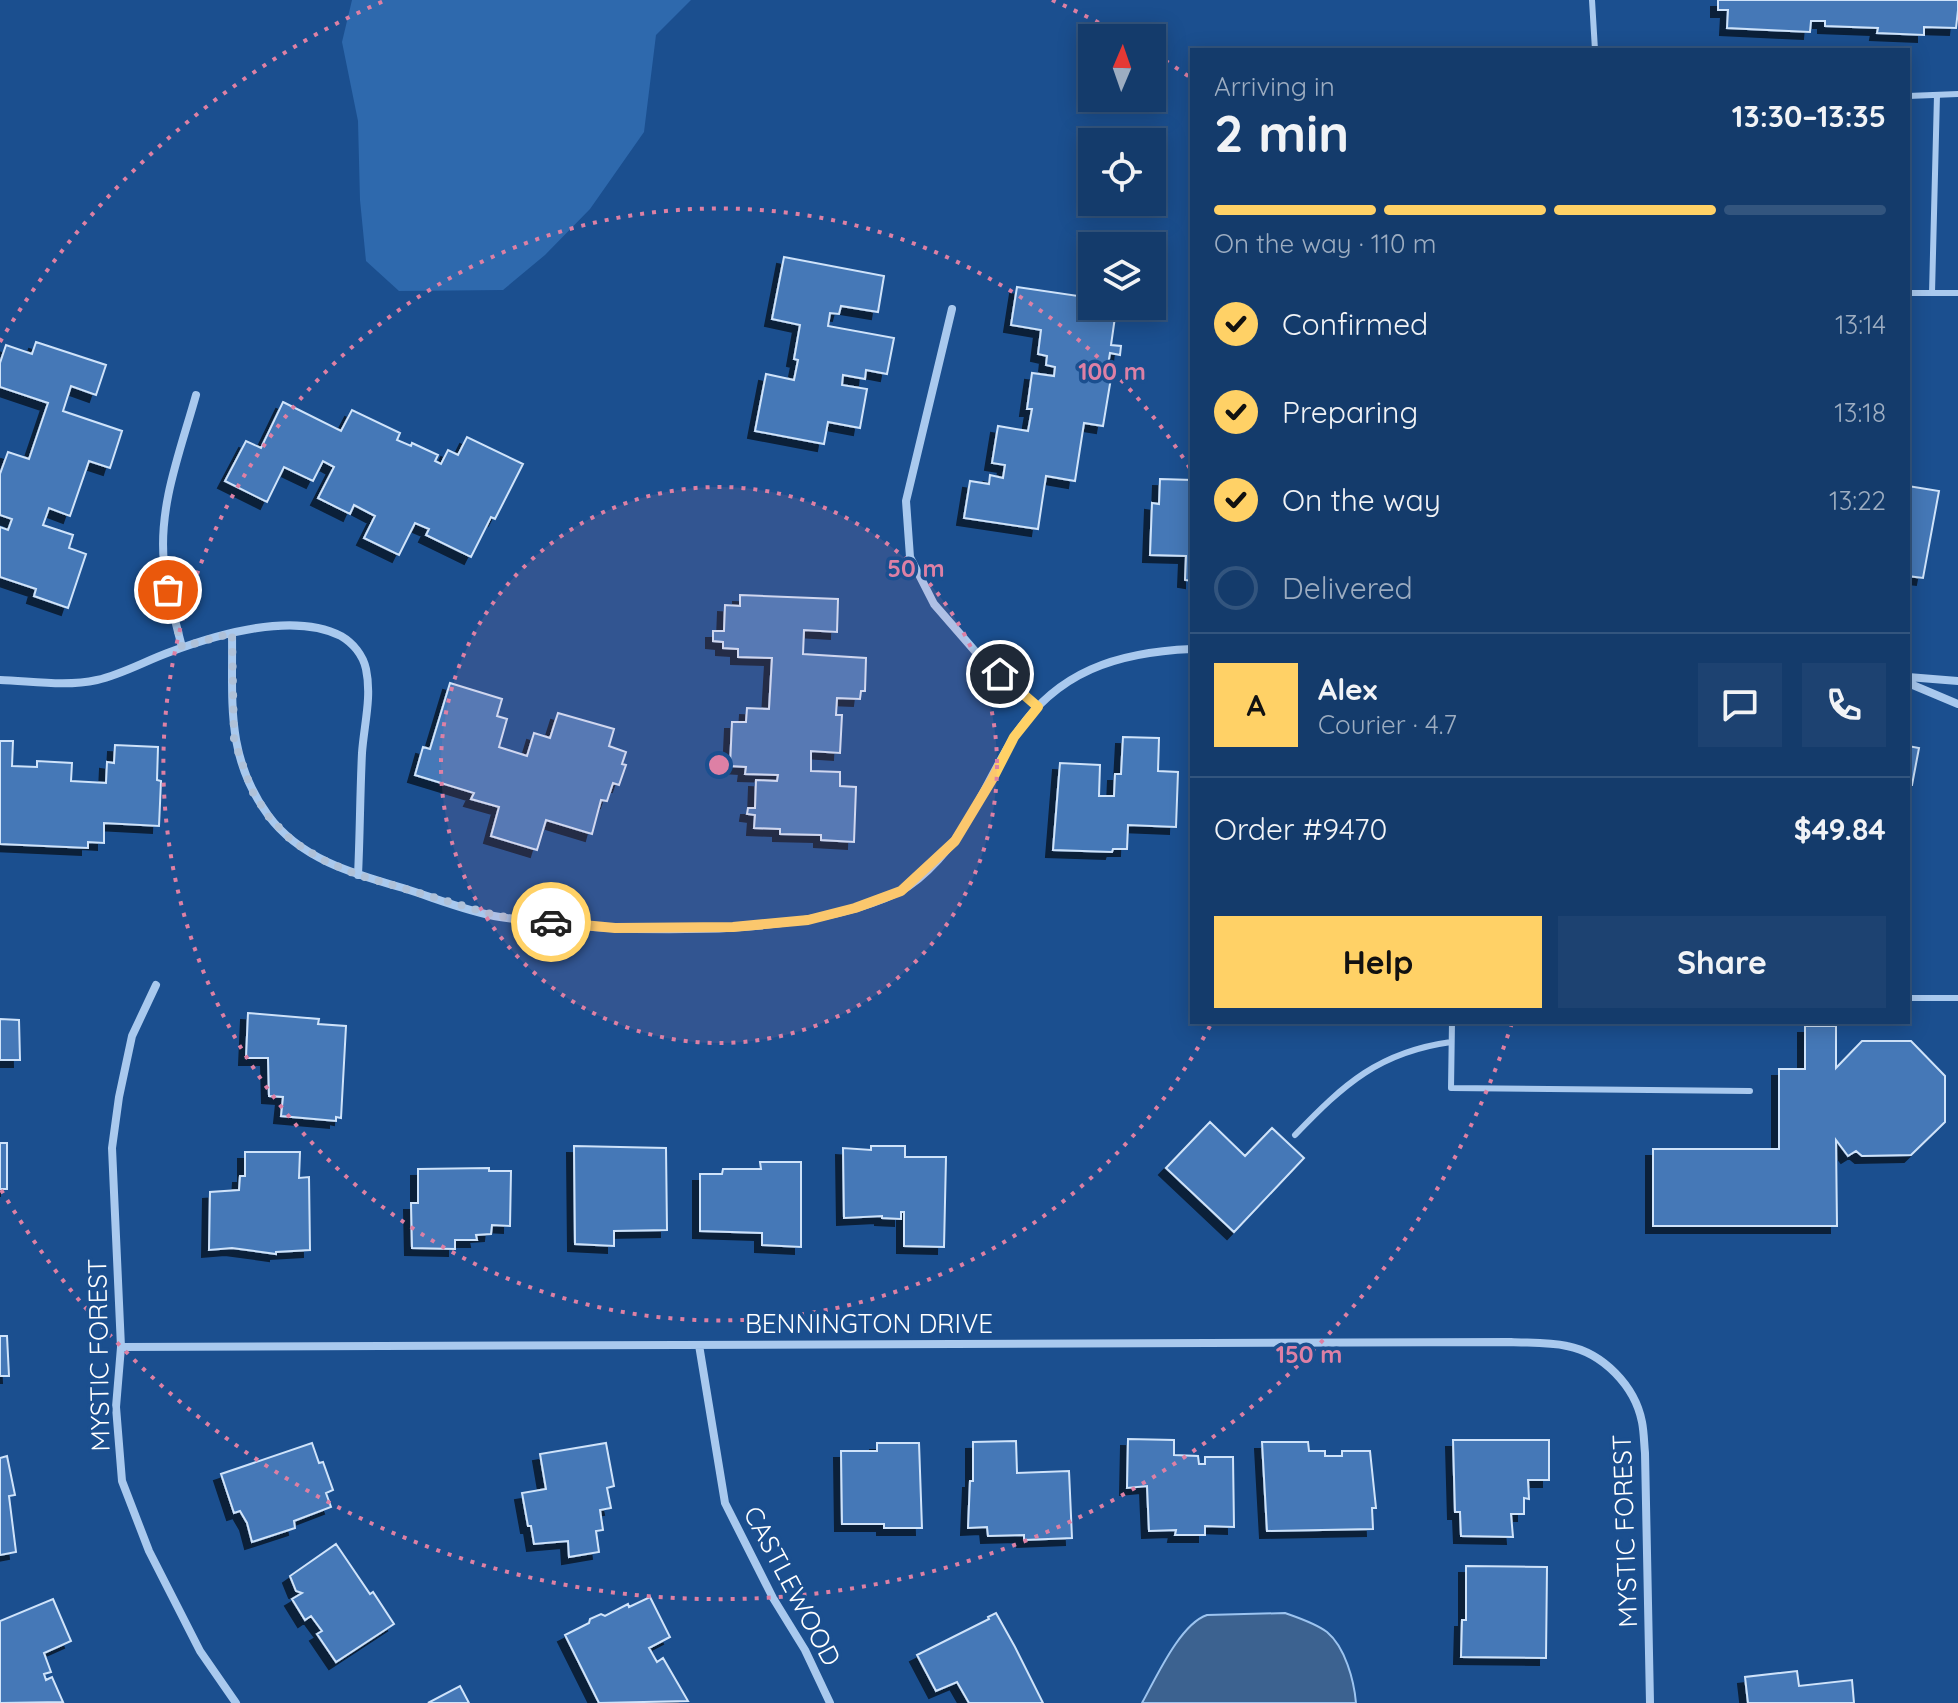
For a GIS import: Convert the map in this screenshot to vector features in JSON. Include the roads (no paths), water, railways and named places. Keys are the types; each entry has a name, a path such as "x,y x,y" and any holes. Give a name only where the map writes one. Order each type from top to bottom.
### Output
{"street":[{"path":"952,309 906,501 910,557 934,604 981,658 1038,707"},
{"path":"182,647 166,576 163,533 168,497 196,395"},
{"path":"0,680 92,681 115,676 182,647 232,633 294,624 318,626 351,642 366,667 368,698 362,751 358,875"},
{"path":"232,633 234,740 252,791 269,817 292,841 323,860 358,875 498,916 615,928 733,927 808,920 855,908 901,891 955,841 1014,737 1038,707 1075,676 1140,652 1190,649"},
{"path":"1910,677 1958,681"},
{"path":"1910,684 1958,704"},
{"name":"MYSTIC FOREST","path":"156,985 132,1036 112,1148 121,1347 116,1407 122,1481 149,1551 200,1651 236,1703"},
{"name":"BENNINGTON DRIVE","path":"121,1347 894,1342 1542,1343 1591,1353 1610,1368"},
{"name":"CASTLEWOOD","path":"699,1345 725,1503 773,1598 805,1650 830,1703"},
{"name":"MYSTIC FOREST","path":"1610,1368 1633,1395 1642,1421 1650,1703"}],"lane":[{"path":"1592,0 1595,48"},
{"path":"1910,96 1958,94"},
{"path":"1932,293 1937,95"},
{"path":"1910,293 1958,293"},
{"path":"1910,998 1958,998"},
{"path":"1452,1024 1451,1088 1750,1091"},
{"path":"1295,1135 1324,1105 1371,1068 1405,1051 1451,1042"}]}
